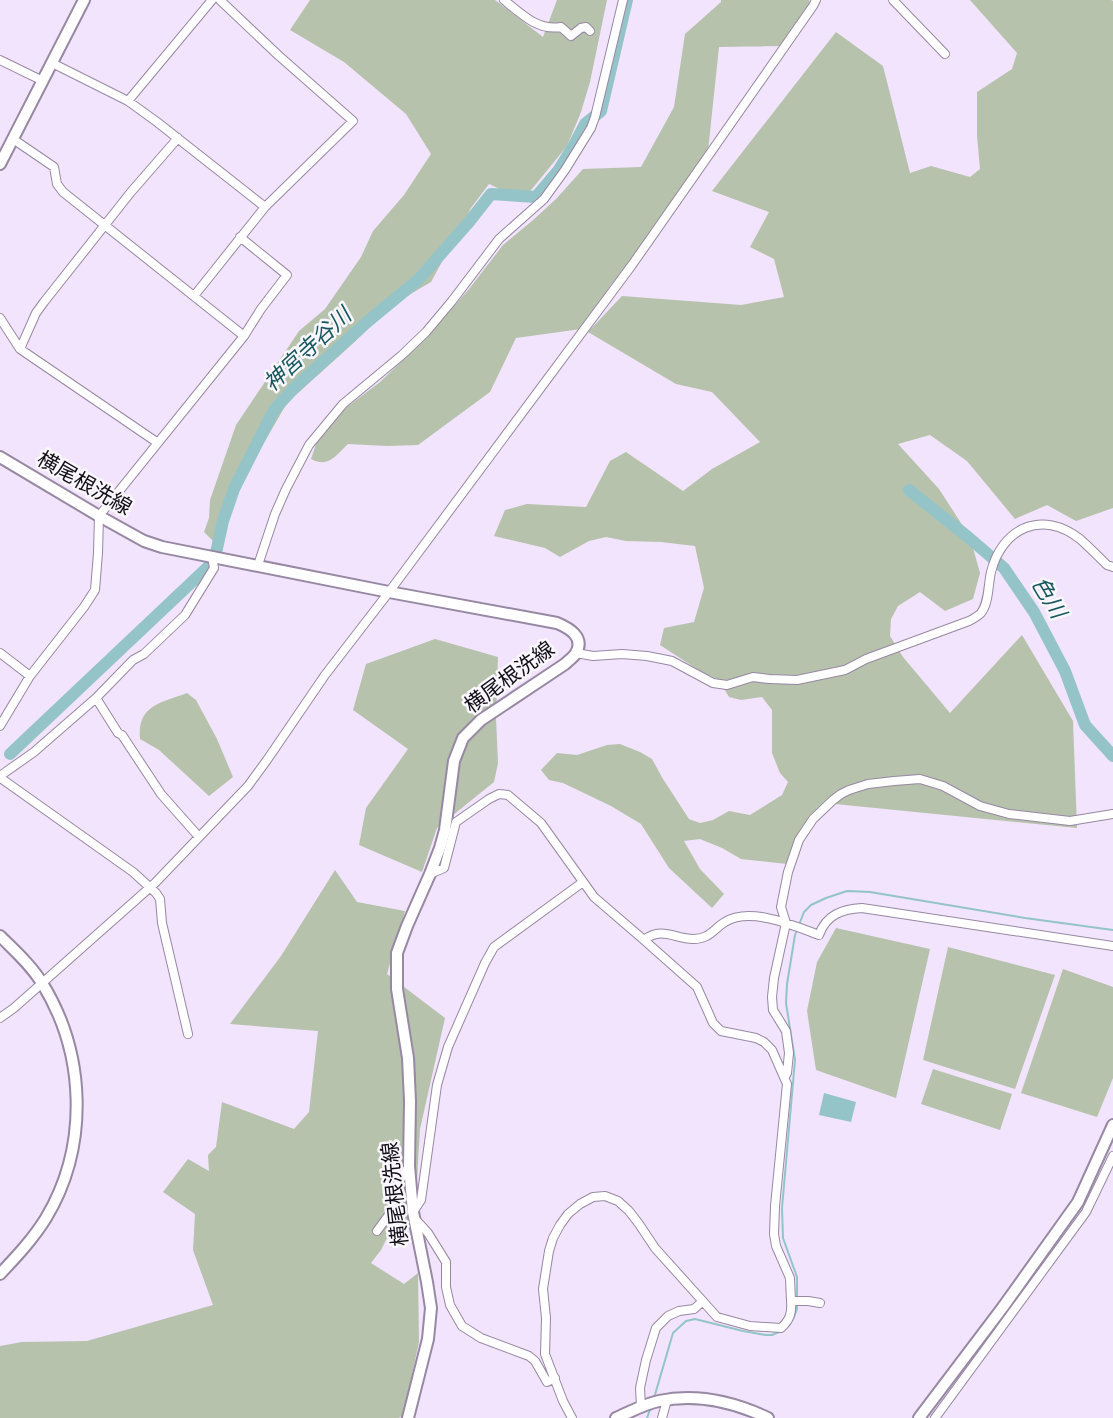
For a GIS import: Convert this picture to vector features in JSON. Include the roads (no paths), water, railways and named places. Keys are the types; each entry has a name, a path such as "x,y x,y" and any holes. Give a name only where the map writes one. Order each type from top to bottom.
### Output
{"main road":[{"path":"0,164 84,0"},
{"name":"横尾根洗線","path":"0,457 99,516 144,541 162,547 557,624 569,628 576,636 578,642 576,653 565,664 480,720 463,738 454,761 445,830 440,848 406,926 398,952 397,989 408,1058 409,1166 431,1308 428,1339 408,1418"},
{"path":"0,936 25,960 42,983 57,1011 68,1040 75,1072 76,1101 73,1146 59,1191 31,1240 0,1274"},
{"path":"919,1418 1078,1202 1113,1125"},
{"path":"616,1418 657,1401 677,1398 716,1400 752,1410 768,1418"}],"street":[{"path":"128,101 212,0"},
{"path":"194,296 265,207 353,121 220,0"},
{"path":"504,0 537,25 545,28 561,27 571,36 583,27 590,31"},
{"path":"258,566 275,514 309,445 343,404 426,332 499,239 544,199 565,170 591,128 595,117 622,0"},
{"path":"0,1018 150,887 248,786 325,675 632,265 816,0"},
{"path":"893,0 945,54"},
{"path":"0,60 43,81"},
{"path":"52,63 128,101 265,207"},
{"path":"20,349 36,313 131,192 178,138"},
{"path":"13,139 54,167 57,184 63,192 244,336"},
{"path":"0,726 30,676 84,607 94,590 99,516 244,336 287,275 240,237"},
{"path":"0,318 20,349 158,443"},
{"path":"576,653 593,656 622,654 647,656 672,661 713,683 727,685 753,677 797,680 845,670 866,659 969,621 981,613 986,604 997,555 1017,531 1027,527 1040,523 1057,526 1079,538 1107,565 1113,567"},
{"path":"188,1034 162,923 160,899 133,872 0,776 34,752 185,615 214,567 212,556"},
{"path":"0,653 30,676"},
{"path":"96,698 161,794 199,837"},
{"path":"785,1077 789,1053 788,1042 786,1031 773,1010 772,997 786,923 781,908 788,872 799,840 813,819 841,794 868,784 920,779 943,786 980,806 1009,814 1070,821 1113,814"},
{"path":"430,874 444,868 456,822 489,799 499,794 508,795 542,823 594,897 697,987 713,1023 721,1031 765,1042 772,1050 787,1084 774,1234 776,1245 790,1278 793,1301 787,1323 781,1328 763,1328 717,1317 655,1248 629,1210 618,1201 605,1196 593,1197 568,1214 560,1225 549,1251 543,1289 546,1318 545,1354 572,1418"},
{"path":"555,1378 547,1382 535,1361 529,1356 481,1338 462,1326 450,1305 446,1287 446,1262 415,1216 421,1200 437,1085 448,1047 485,963 494,947 583,882"},
{"path":"644,940 649,936 668,933 691,939 703,938 725,921 754,916 786,923 819,935 829,919 849,909 862,908 1113,946"},
{"path":"935,1418 1086,1212 1113,1156"},
{"path":"377,1231 391,1212 395,1192 409,1166"},
{"path":"641,1407 640,1388 656,1328 668,1316 679,1311 694,1309 703,1301"},
{"path":"793,1301 819,1303"},
{"path":"662,1418 667,1400"}],"waterway":[{"name":"神宮寺谷川","path":"10,754 211,564 234,489 274,410 294,388 367,322 418,280 491,194 536,197 558,171 585,124 601,111 627,0"},
{"name":"色川","path":"909,490 1004,568 1034,612 1065,671 1085,725 1113,756"},
{"path":"787,1326 797,1309 797,1277 783,1238 782,1208 795,1060 786,1003 795,935 804,912 811,905 847,891 870,892 1113,930"},
{"path":"654,1398 673,1333 686,1321 695,1319 766,1335 781,1331"},
{"path":"647,1418 651,1407"}]}
